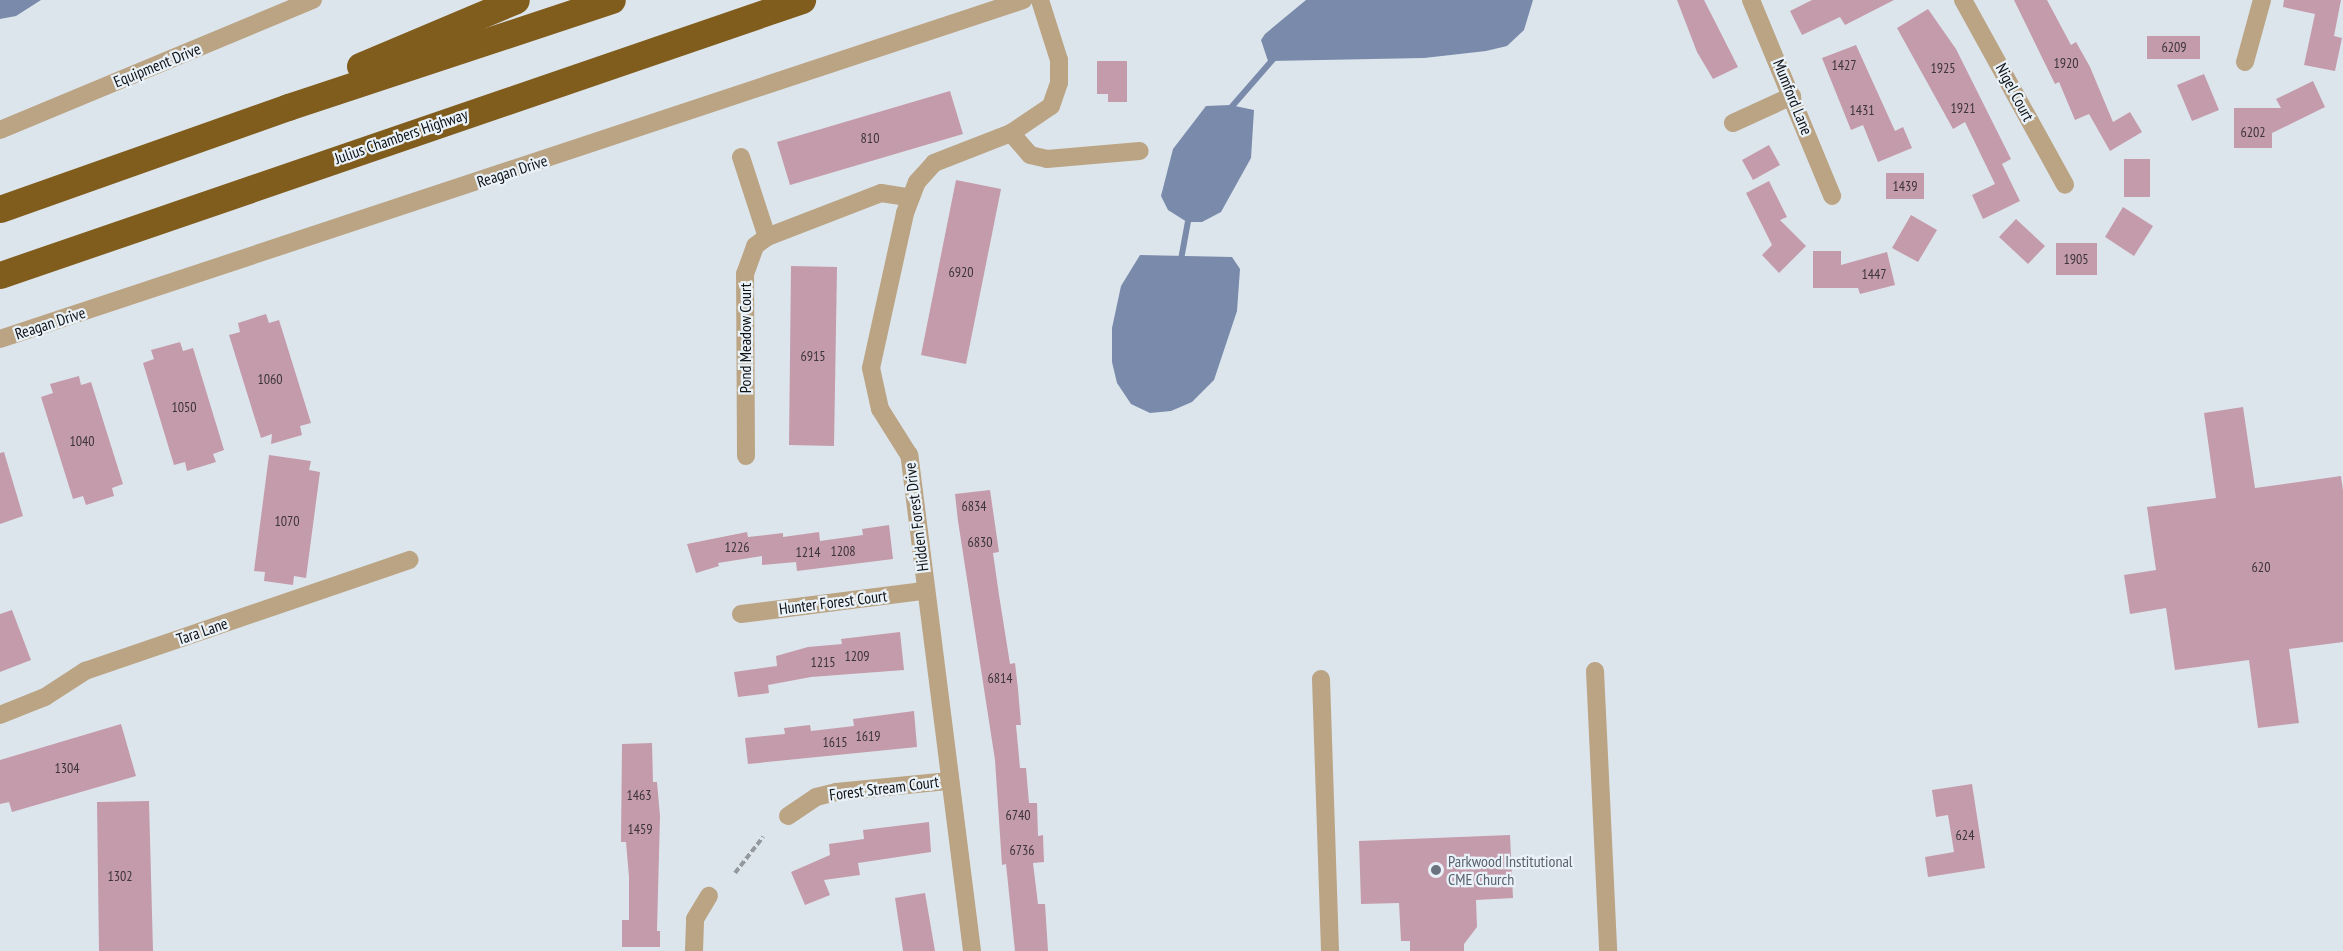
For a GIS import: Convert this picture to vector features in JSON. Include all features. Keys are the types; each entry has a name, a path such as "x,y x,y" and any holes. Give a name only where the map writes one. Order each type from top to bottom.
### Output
{"highway":[{"path":"150,156 516,0"},
{"path":"0,209 612,0"},
{"name":"Julius Chambers Highway","path":"0,275 802,0"}],"street":[{"name":"Equipment Drive","path":"0,130 313,0"},
{"name":"Reagan Drive","path":"0,339 1023,0"},
{"name":"Hidden Forest Drive","path":"972,951 924,591 909,455 880,409 871,368 911,198 917,182 934,163 1011,133 1051,106 1059,83 1059,60 1054,34 1040,0"},
{"name":"Mumford Lane","path":"1751,0 1832,196"},
{"name":"Nigel Court","path":"1963,0 2065,185"},
{"path":"2245,62 2262,0"},
{"path":"1733,123 1792,96"},
{"path":"1011,133 1030,155 1047,159 1140,151"},
{"path":"741,157 766,237 881,193 911,198"},
{"name":"Pond Meadow Court","path":"746,456 745,274 755,246 766,237"},
{"name":"Tara Lane","path":"0,715 45,697 85,671 410,560"},
{"name":"Hunter Forest Court","path":"741,614 924,591"},
{"path":"1595,671 1608,951"},
{"path":"1321,678 1330,951"},
{"name":"Forest Stream Court","path":"788,816 816,797 836,792 949,781"},
{"path":"694,951 695,919 709,896"}],"path":[{"path":"736,872 762,838"}],"water":[{"path":"0,0 41,0 16,16 0,19"},
{"path":"1306,0 1533,0 1524,30 1507,46 1486,51 1424,58 1268,61 1261,40 1265,34"},
{"path":"1230,105 1254,110 1251,158 1221,212 1202,222 1187,222 1168,210 1161,196 1173,149 1206,106"},
{"path":"1140,255 1232,257 1240,269 1237,311 1214,380 1192,402 1171,411 1150,413 1131,404 1117,383 1112,362 1112,328 1121,286"}],"building":[{"path":"1677,0 1704,0 1738,67 1713,79 1697,52"},
{"path":"1812,0 1894,0 1845,25 1840,17 1802,35 1790,11"},
{"path":"2014,0 2047,0 2071,45 2076,42 2090,67 2113,122 2130,112 2142,132 2110,151 2089,114 2075,120 2059,82 2055,84"},
{"path":"2284,0 2341,0 2334,36 2342,38 2335,71 2304,65 2315,14 2283,7"},
{"path":"1928,9 1956,49 2011,159 2002,164 2020,201 1983,219 1972,195 1995,184 1965,122 1953,129 1897,28"},
{"path":"2147,36 2200,36 2200,59 2147,59"},
{"path":"1856,45 1895,131 1903,127 1912,148 1878,162 1863,125 1851,130 1822,58"},
{"path":"1097,61 1127,61 1127,102 1108,102 1108,94 1097,94"},
{"path":"2204,74 2219,110 2192,121 2177,85"},
{"path":"2313,81 2325,107 2272,133 2272,148 2234,148 2234,108 2281,108 2276,99"},
{"path":"950,91 963,134 790,185 777,142"},
{"path":"1769,145 1780,165 1753,180 1742,160"},
{"path":"2124,159 2150,159 2150,197 2124,197"},
{"path":"1886,173 1924,173 1924,199 1886,199"},
{"path":"956,180 1001,189 966,364 921,355"},
{"path":"1769,181 1787,217 1780,220 1806,246 1779,273 1762,255 1772,245 1746,193"},
{"path":"2123,207 2153,226 2134,256 2105,237"},
{"path":"1911,215 1937,230 1918,262 1892,248"},
{"path":"2016,219 2045,246 2028,264 1999,237"},
{"path":"2056,243 2097,243 2097,275 2056,275"},
{"path":"1813,251 1841,251 1841,265 1887,252 1895,285 1860,294 1858,288 1813,288"},
{"path":"791,266 837,267 834,446 789,445"},
{"path":"266,314 269,323 279,320 311,423 300,426 302,435 271,444 272,434 261,438 229,335 240,332 238,323"},
{"path":"180,342 183,351 193,348 224,450 213,454 216,462 187,471 185,462 174,465 143,363 154,359 151,350"},
{"path":"79,376 81,385 91,382 123,484 112,488 114,496 86,505 83,496 73,499 41,397 53,393 50,384"},
{"path":"2243,407 2255,488 2341,476 2343,491 2343,642 2289,649 2299,723 2258,728 2249,660 2175,670 2166,608 2130,614 2124,575 2156,570 2147,507 2216,498 2204,413"},
{"path":"4,452 23,516 0,524 0,453"},
{"path":"269,455 311,461 309,470 320,472 306,578 294,576 293,585 264,581 265,572 254,571"},
{"path":"990,490 999,552 993,553 1010,664 1015,663 1018,689 1021,725 1016,725 1020,768 1026,768 1029,803 1037,803 1038,836 1043,835 1044,862 1033,863 1038,904 1045,904 1048,951 1015,951 1006,864 1002,865 995,760 958,521 955,494"},
{"path":"889,525 893,559 797,571 796,562 762,565 762,556 718,563 719,566 696,573 687,544 747,532 748,537 783,533 783,537 819,532 820,541 863,535 862,529"},
{"path":"12,610 31,660 0,672 0,614"},
{"path":"900,632 904,670 811,677 768,685 769,693 738,697 734,672 777,666 776,656 808,647 842,644 841,639"},
{"path":"914,711 917,747 748,764 745,738 785,734 784,728 810,725 811,731 854,726 853,719"},
{"path":"121,724 136,776 12,812 9,802 0,804 0,760"},
{"path":"652,743 653,782 657,782 660,816 657,931 660,931 660,947 622,947 622,920 629,920 629,877 626,842 621,842 622,744"},
{"path":"1972,784 1985,868 1928,877 1925,857 1954,852 1948,815 1936,817 1932,790"},
{"path":"149,801 153,951 99,951 97,802"},
{"path":"929,822 931,852 858,863 860,875 824,880 830,895 805,905 791,872 830,855 829,844 864,839 863,830"},
{"name":"Parkwood Institutional CME Church","path":"1510,835 1513,898 1476,900 1477,927 1464,944 1464,951 1410,951 1410,941 1401,941 1399,903 1361,904 1359,841"},
{"path":"925,893 935,951 903,951 895,898"}],"waterway":[{"path":"1228,111 1274,58"},
{"path":"1180,265 1189,216"}],"place":[{"name":"Parkwood Institutional CME Church","path":"1436,870"}]}
